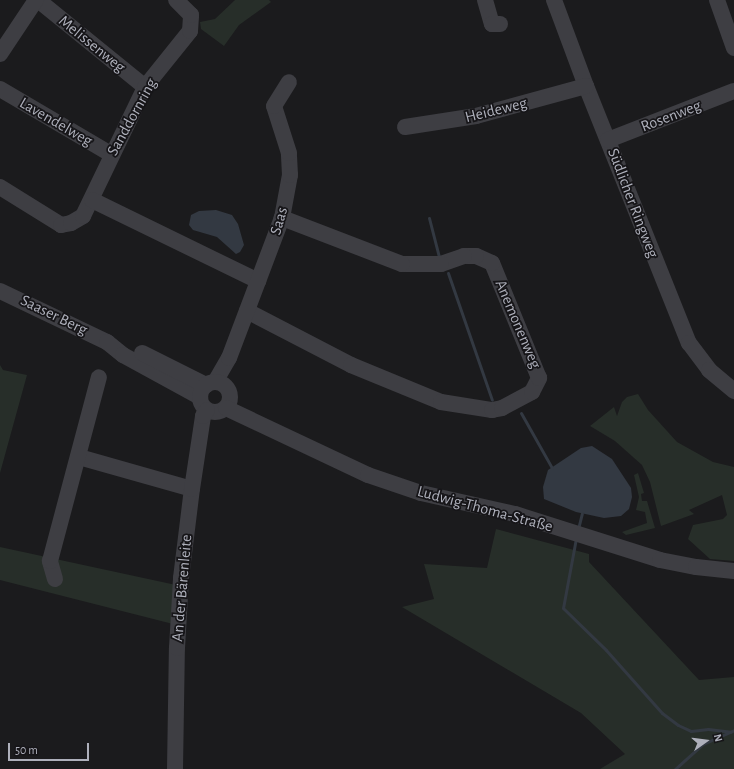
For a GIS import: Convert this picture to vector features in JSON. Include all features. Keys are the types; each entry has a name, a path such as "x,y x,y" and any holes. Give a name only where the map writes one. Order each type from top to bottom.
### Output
{"street":[{"path":"0,54 37,0"},
{"name":"Melissenweg","path":"37,0 145,87"},
{"name":"Sanddornring","path":"0,187 61,225 71,223 83,216 92,200 111,154 145,87 190,31 190,16 176,0"},
{"path":"485,0 492,24 500,24"},
{"name":"Südlicher Ringweg","path":"554,0 586,86 689,343 709,370 734,391"},
{"path":"717,0 734,48"},
{"name":"Saas","path":"216,395 230,371 229,358 282,218 290,175 289,154 274,106 289,82"},
{"name":"Heideweg","path":"405,127 476,116 586,86"},
{"name":"Lavendelweg","path":"0,89 111,154"},
{"name":"Rosenweg","path":"608,140 734,91"},
{"path":"92,200 258,281"},
{"name":"Anemonenweg","path":"247,311 351,365 441,402 492,410 502,408 532,392 539,378 492,263 476,256 464,256 441,264 402,264 282,218"},
{"name":"Saaser Berg","path":"0,291 106,342 124,355 216,395"},
{"path":"54,579 50,560 79,458 99,377"},
{"name":"Ludwig-Thoma-Straße","path":"216,395 251,421 268,426 317,453 368,475 421,492 515,514 660,560 696,567 734,570"},
{"name":"An der Bärenleite","path":"175,769 178,633 192,489 203,416 216,395"},
{"path":"79,458 192,489"}],"shaded area":[{"path":"235,0 269,0 271,2 239,25 224,46 201,29 200,22 215,19"},
{"path":"216,210 232,215 238,224 244,245 240,252 236,254 217,237 193,230 189,225 191,215 199,211"},
{"path":"0,365 3,370 27,375 0,473"},
{"path":"638,394 648,410 677,442 713,462 734,467 734,561 710,559 688,539 693,525 723,519 727,515 722,495 689,510 694,514 661,526 650,482 642,465 615,441 590,426 614,407 617,416 622,402 627,397"},
{"path":"592,446 612,459 631,488 632,497 629,509 621,516 604,518 576,512 544,499 543,487 548,470 581,448"},
{"path":"638,473 644,493 641,494 642,501 647,501 655,528 626,535 622,532 647,523 645,512 636,510 639,497 634,475"},
{"path":"496,529 589,554 589,562 699,680 734,677 734,769 600,769 625,754 581,713 402,607 434,599 424,564 487,568"},
{"path":"0,547 176,585 173,624 0,580"}],"waterway":[{"path":"429,218 439,257"},
{"path":"448,273 492,400"},
{"path":"521,413 552,468"},
{"path":"578,529 582,513"},
{"path":"576,538 563,608 606,650 662,713 678,725 691,731 708,729 731,732"},
{"path":"675,769 703,744 734,730"}]}
